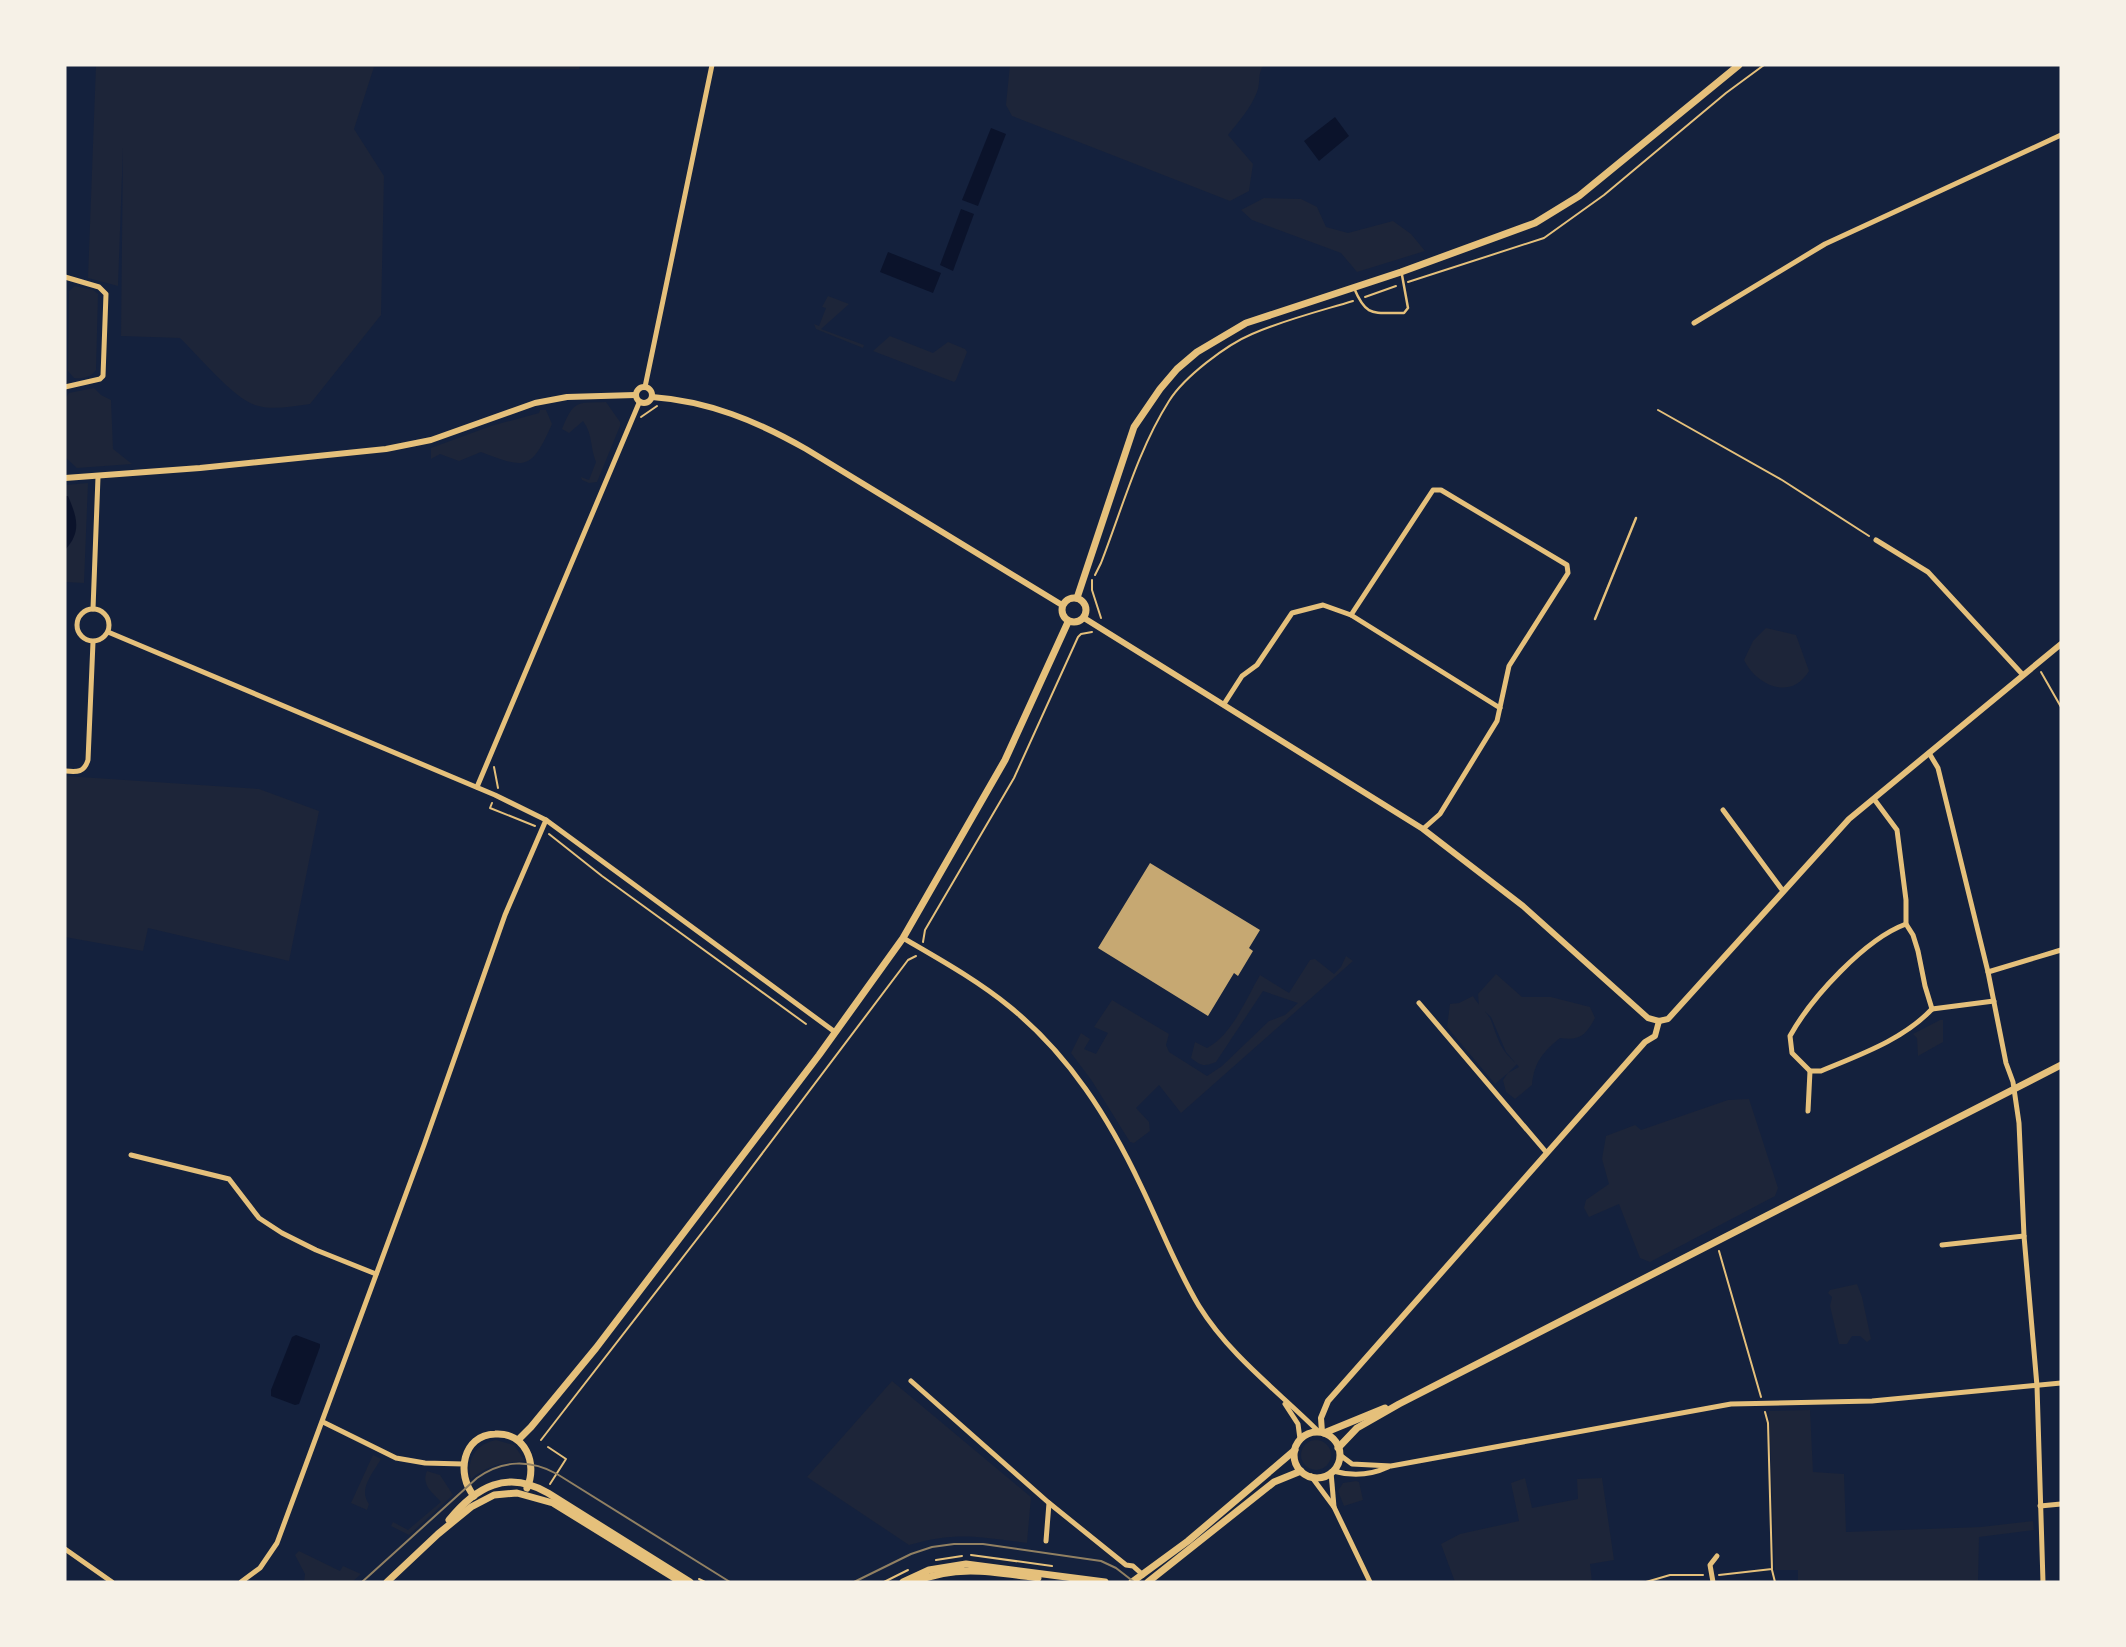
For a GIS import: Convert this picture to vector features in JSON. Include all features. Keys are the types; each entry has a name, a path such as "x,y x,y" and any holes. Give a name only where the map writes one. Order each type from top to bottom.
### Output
{"main road":[{"path":"1077,598 1128,440 1144,409 1160,388 1197,352 1246,323 1515,231 1558,210 1739,65"},
{"path":"1068,622 1062,614 1062,605 1069,599 1077,598"},
{"path":"1068,622 1078,622 1084,618 1085,606 1077,598"},
{"path":"518,1440 596,1349 903,938 1005,760 1068,622"},
{"path":"1294,1450 1296,1465 1301,1471 1311,1476 1325,1476 1332,1472 1339,1451 1357,1428 1399,1404 2061,1065"},
{"path":"1322,1433 1399,1404"},
{"path":"1141,1580 1245,1495 1294,1450 1300,1439 1312,1432 1322,1433 1333,1439 1339,1451"},
{"path":"480,1501 472,1495 465,1480 463,1464 476,1441 488,1435 507,1435 518,1440 530,1458 529,1484 522,1493"},
{"path":"1141,1580 1274,1482 1301,1471"},
{"path":"440,1532 472,1495 499,1484 529,1484 545,1491 690,1582"},
{"path":"387,1582 440,1532 480,1501 494,1495 522,1493 559,1506 681,1582"},
{"path":"903,1582 929,1570 966,1564 1105,1582"},
{"path":"915,1582 944,1572 967,1570 1070,1582"}],"street":[{"path":"645,387 712,65"},
{"path":"1694,323 1825,244 2061,135"},
{"path":"65,276 99,287 106,294 103,376 65,387"},
{"path":"635,395 638,389 645,387 651,390 652,397 647,403 639,403"},
{"path":"477,787 639,403 635,395"},
{"path":"65,478 200,468 386,449 431,440 535,403 567,397 635,395"},
{"path":"652,397 705,405 766,427 1062,605"},
{"path":"93,609 98,477"},
{"path":"1351,615 1433,490 1441,490 1567,565 1568,573 1509,666 1497,721 1440,814 1423,830"},
{"path":"1876,540 1928,572 2023,675"},
{"path":"1224,704 1242,676 1257,665 1292,613 1323,605 1351,615 1500,708"},
{"path":"93,609 99,610 107,617 108,632 102,639 93,642 79,635 77,625 80,615 93,609"},
{"path":"1084,618 1423,830 1523,906 1647,1018 1659,1021 1668,1019 1849,819 2061,644"},
{"path":"108,632 477,787 546,820 835,1032"},
{"path":"65,771 80,772 86,768 88,760 93,642"},
{"path":"1929,753 1938,768 1988,972 2019,1123 2024,1236 2037,1386 2043,1582"},
{"path":"1874,799 1897,830 1906,900 1906,924 1918,951 1924,986 1932,1009"},
{"path":"1723,810 1783,891"},
{"path":"241,1582 257,1572 273,1550 323,1422 505,915 546,820"},
{"path":"1906,924 1890,930 1861,953 1821,993 1794,1029 1790,1036 1792,1053 1810,1071 1821,1071 1904,1032 1922,1020 1932,1009 1994,1001"},
{"path":"903,938 967,976 1010,1007 1053,1048 1082,1082 1103,1114 1140,1184 1198,1305 1241,1359 1322,1433"},
{"path":"1988,972 2061,950"},
{"path":"1419,1003 1546,1152"},
{"path":"1430,1016 1437,1009"},
{"path":"1322,1433 1321,1418 1328,1401 1546,1152 1645,1042 1655,1036 1659,1021"},
{"path":"1808,1111 1810,1071"},
{"path":"131,1155 229,1179 259,1218 292,1238 376,1274"},
{"path":"1942,1245 2024,1236"},
{"path":"911,1381 1049,1503 1126,1565 1133,1566 1141,1580"},
{"path":"1334,1507 1332,1472 1354,1475 1379,1471 1391,1466 1689,1410 1731,1404 1871,1401 2061,1383"},
{"path":"1281,1398 1297,1424 1300,1439"},
{"path":"323,1422 396,1458 414,1462 463,1464"},
{"path":"1339,1451 1352,1464 1391,1466"},
{"path":"1311,1476 1334,1507 1370,1582"},
{"path":"1046,1541 1049,1503"},
{"path":"2040,1506 2061,1504"},
{"path":"65,1549 112,1582"},
{"path":"1712,1579 1710,1565 1717,1556"}],"lane":[{"path":"1354,288 1364,308 1370,312 1404,313 1408,309 1401,272"},
{"path":"1595,619 1636,518"}],"path":[{"path":"1658,410 1782,480 1876,540"},
{"path":"925,939 925,930 1014,778 1078,637 1096,632"},
{"path":"2039,668 2061,707"},
{"path":"490,808 542,829 602,876 806,1024"},
{"path":"541,1440 908,960 916,956"},
{"path":"1718,1247 1768,1423 1772,1569 1775,1582"},
{"path":"548,1447 565,1457 560,1469"},
{"path":"1646,1582 1670,1576 1712,1579 1772,1569"}],"shaded area":[{"path":"96,65 580,65 579,69 374,67 354,129 384,176 381,315 310,404 275,408 246,401 180,338 121,336 123,147 118,286 88,278"},
{"path":"1010,65 1264,65 1254,98 1228,135 1253,164 1249,191 1230,201 1012,116 1006,105"},
{"path":"1335,117 1349,136 1319,161 1304,141"},
{"path":"991,128 1006,134 978,206 962,200"},
{"path":"1264,198 1301,199 1317,207 1326,227 1348,233 1393,221 1411,234 1425,251 1357,272 1341,253 1252,220 1241,210"},
{"path":"961,209 974,214 953,271 940,265"},
{"path":"888,252 941,273 933,293 880,272"},
{"path":"75,286 93,290 98,294 96,370 81,378 74,378 68,371 69,291"},
{"path":"828,296 849,304 821,329 864,345 863,348 816,329 814,324 819,326 826,308 822,307"},
{"path":"890,336 933,353 948,342 965,349 967,352 956,380 954,382 873,351"},
{"path":"94,388 111,400 113,449 132,464 77,468 65,457 65,399 69,393"},
{"path":"606,402 620,426 597,482 589,483 581,477 589,480 596,462 586,426 583,421 569,433 562,429 577,405"},
{"path":"540,410 546,410 552,424 538,451 526,462 508,461 481,452 459,461 440,454 431,459 431,448 491,426 539,413"},
{"path":"88,483 84,583 65,582 65,485"},
{"path":"65,496 68,496 71,504 76,531 65,550"},
{"path":"1766,628 1796,635 1809,671 1793,686 1775,687 1766,683 1757,677 1744,660 1753,641"},
{"path":"65,776 259,789 319,811 289,961 148,928 143,951 65,937"},
{"path":"1346,956 1353,961 1181,1113 1159,1085 1136,1108 1149,1122 1150,1131 1134,1143 1130,1142 1071,1053 1081,1033 1090,1039 1084,1049 1096,1054 1108,1033 1094,1027 1112,1000 1169,1034 1166,1045 1169,1052 1207,1076 1222,1066 1269,1021 1285,1015 1298,1003 1263,991 1216,1062 1208,1065 1197,1063 1191,1058 1195,1042 1207,1048 1224,1034 1238,1016 1260,975 1289,993 1310,960 1315,959 1334,974"},
{"path":"1496,974 1522,997 1551,997 1590,1007 1595,1018 1582,1036 1573,1039 1560,1038 1549,1048 1537,1064 1532,1085 1515,1099 1506,1092 1503,1080 1508,1073 1495,1084 1447,1027 1450,1004 1473,996 1479,1004 1478,994","holes":["1485,1012 1491,1017 1506,1052 1514,1062 1503,1049"]},
{"path":"1943,1020 1943,1042 1918,1056 1917,1038 1913,1034"},
{"path":"1749,1099 1778,1188 1775,1196 1650,1262 1640,1258 1619,1204 1589,1217 1584,1208 1586,1200 1609,1184 1602,1159 1606,1136 1635,1125 1641,1130 1728,1100"},
{"path":"1857,1284 1871,1339 1867,1342 1860,1336 1852,1336 1847,1344 1839,1344 1830,1306 1832,1297 1828,1293 1830,1290"},
{"path":"296,1335 320,1344 320,1347 299,1404 295,1405 271,1396 271,1390 292,1337"},
{"path":"892,1381 1031,1497 1027,1543 982,1537 955,1537 909,1545 807,1477"},
{"path":"1810,1410 1813,1472 1844,1474 1846,1532 1981,1527 2033,1521 2034,1530 1979,1537 1978,1582 1798,1582 1798,1570 1775,1570 1769,1411"},
{"path":"496,1440 514,1445 525,1461 496,1465 471,1479 470,1465 474,1454 483,1445"},
{"path":"1316,1440 1327,1444 1331,1455 1327,1466 1316,1470 1305,1466 1301,1455 1305,1444"},
{"path":"373,1455 381,1459 366,1487 369,1504 367,1510 351,1503"},
{"path":"427,1471 440,1475 453,1495 409,1535 391,1526 393,1522 408,1530 441,1502 426,1484"},
{"path":"1525,1478 1532,1508 1578,1499 1577,1479 1602,1478 1614,1560 1590,1564 1592,1582 1455,1582 1441,1544 1460,1534 1519,1521 1511,1483"},
{"path":"1359,1482 1363,1500 1344,1506 1338,1491 1343,1483"},
{"path":"299,1551 340,1571 343,1566 361,1574 352,1582 304,1582 305,1574 295,1555"}],"building":[{"path":"1150,863 1260,930 1249,948 1253,951 1238,976 1234,973 1208,1016 1098,948"}],"tram line":[{"path":"362,1582 477,1478 496,1468 516,1464 537,1466 557,1474 730,1582"},
{"path":"854,1582 911,1554 954,1544 983,1544 1101,1561 1116,1568 1134,1582"}]}
